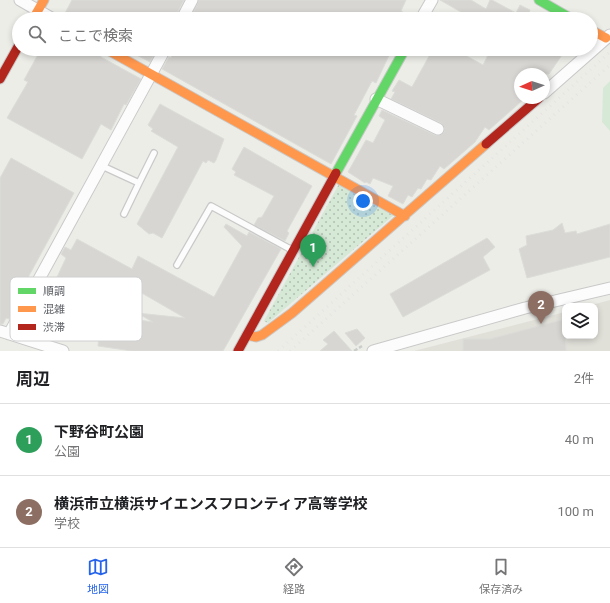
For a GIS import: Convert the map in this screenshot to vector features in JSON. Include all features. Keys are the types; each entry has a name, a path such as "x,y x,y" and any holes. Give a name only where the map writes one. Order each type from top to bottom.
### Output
{"street":[{"path":"20,0 33,12"},
{"path":"38,12 44,0"},
{"path":"186,12 192,0"},
{"path":"425,12 432,0"},
{"path":"539,0 560,12"},
{"path":"598,32 608,36 598,45"},
{"path":"0,79 3,67 12,55"},
{"path":"118,56 405,216"},
{"path":"36,277 161,56"},
{"path":"238,351 400,56"},
{"path":"550,88 586,56"},
{"path":"376,99 438,129"},
{"path":"247,335 256,337 269,331 405,216 532,104"},
{"path":"373,351 518,310 610,288"},
{"path":"4,333 10,322"},
{"path":"30,341 62,351"}],"lane":[{"path":"124,214 154,153"},
{"path":"100,165 139,183"},
{"path":"177,265 211,206 293,250"}],"shaded area":[{"path":"610,300 610,351 414,351 562,313 562,339 598,339 598,303"}],"green space":[{"path":"610,81 610,131 602,122 603,88"},
{"path":"339,184 395,214 268,323 264,321"}],"building":[{"path":"72,0 184,0 178,12 66,12"},
{"path":"199,0 406,0 401,11 403,12 193,12"},
{"path":"440,0 471,0 486,9 490,0 492,0 514,12 461,12"},
{"path":"520,5 530,10 529,12 516,12"},
{"path":"37,56 100,56 141,79 126,105 124,104 111,130 101,124 82,159 7,118 28,82 24,80"},
{"path":"138,56 153,56 150,62"},
{"path":"172,56 389,56 376,83 372,81 354,115 357,116 331,164 162,69 169,57 171,58"},
{"path":"429,56 467,56 483,65 488,56 561,56 550,73 550,68 514,68 514,104 518,104 489,130 485,127 475,142 444,169 440,166 431,180 427,179 421,189 418,188 412,197 408,195 403,204 388,196 393,186 373,178 370,184 365,183 348,172 366,140 373,143 385,120 379,116 382,110 435,135 439,136 444,132 445,128 441,123 391,99 395,92 392,91 399,80 412,87"},
{"path":"160,104 224,139 214,163 208,160 206,163 203,161 162,238 153,233 149,234 137,224 178,147 151,131 153,129 148,125"},
{"path":"244,147 312,186 287,231 289,233 285,241 254,225 258,218 262,217 274,196 234,175 236,172 232,169"},
{"path":"11,158 74,193 28,277 10,277 10,317 9,319 6,318 3,324 0,324 0,178"},
{"path":"562,223 565,233 576,231 577,234 610,224 610,257 527,278 519,249 527,245 526,236 553,230"},
{"path":"226,224 247,236 249,232 281,249 223,351 132,351 98,346 99,341 142,341 142,320 153,322 142,316 142,314 185,318 142,293 142,277 57,277 66,258 61,254 65,247 71,250 77,239 132,269 138,256 214,297 242,246 224,227"},
{"path":"487,238 495,247 483,257 490,270 403,317 390,294"},
{"path":"562,320 562,339 566,339 566,351 463,351 463,339 490,339"},
{"path":"357,329 365,338 356,346 345,333"},
{"path":"334,331 352,351 320,351 328,344 323,340"}],"railway":[{"path":"278,351 610,52"},
{"path":"290,351 610,65"}],"traffic: fast":[{"path":"539,0 560,12"},
{"path":"336,173 401,56"}],"traffic: slow":[{"path":"37,12 44,0"},
{"path":"598,34 606,38"},
{"path":"119,56 405,216"},
{"path":"247,335 256,337 262,335 292,313 486,144"}],"traffic: jam":[{"path":"0,79 13,56"},
{"path":"486,144 532,104"},
{"path":"238,351 336,173"}],"place":[{"name":"下野谷町公園","path":"313,267"},
{"name":"横浜市立横浜サイエンスフロンティア高等学校","path":"541,324"}]}
